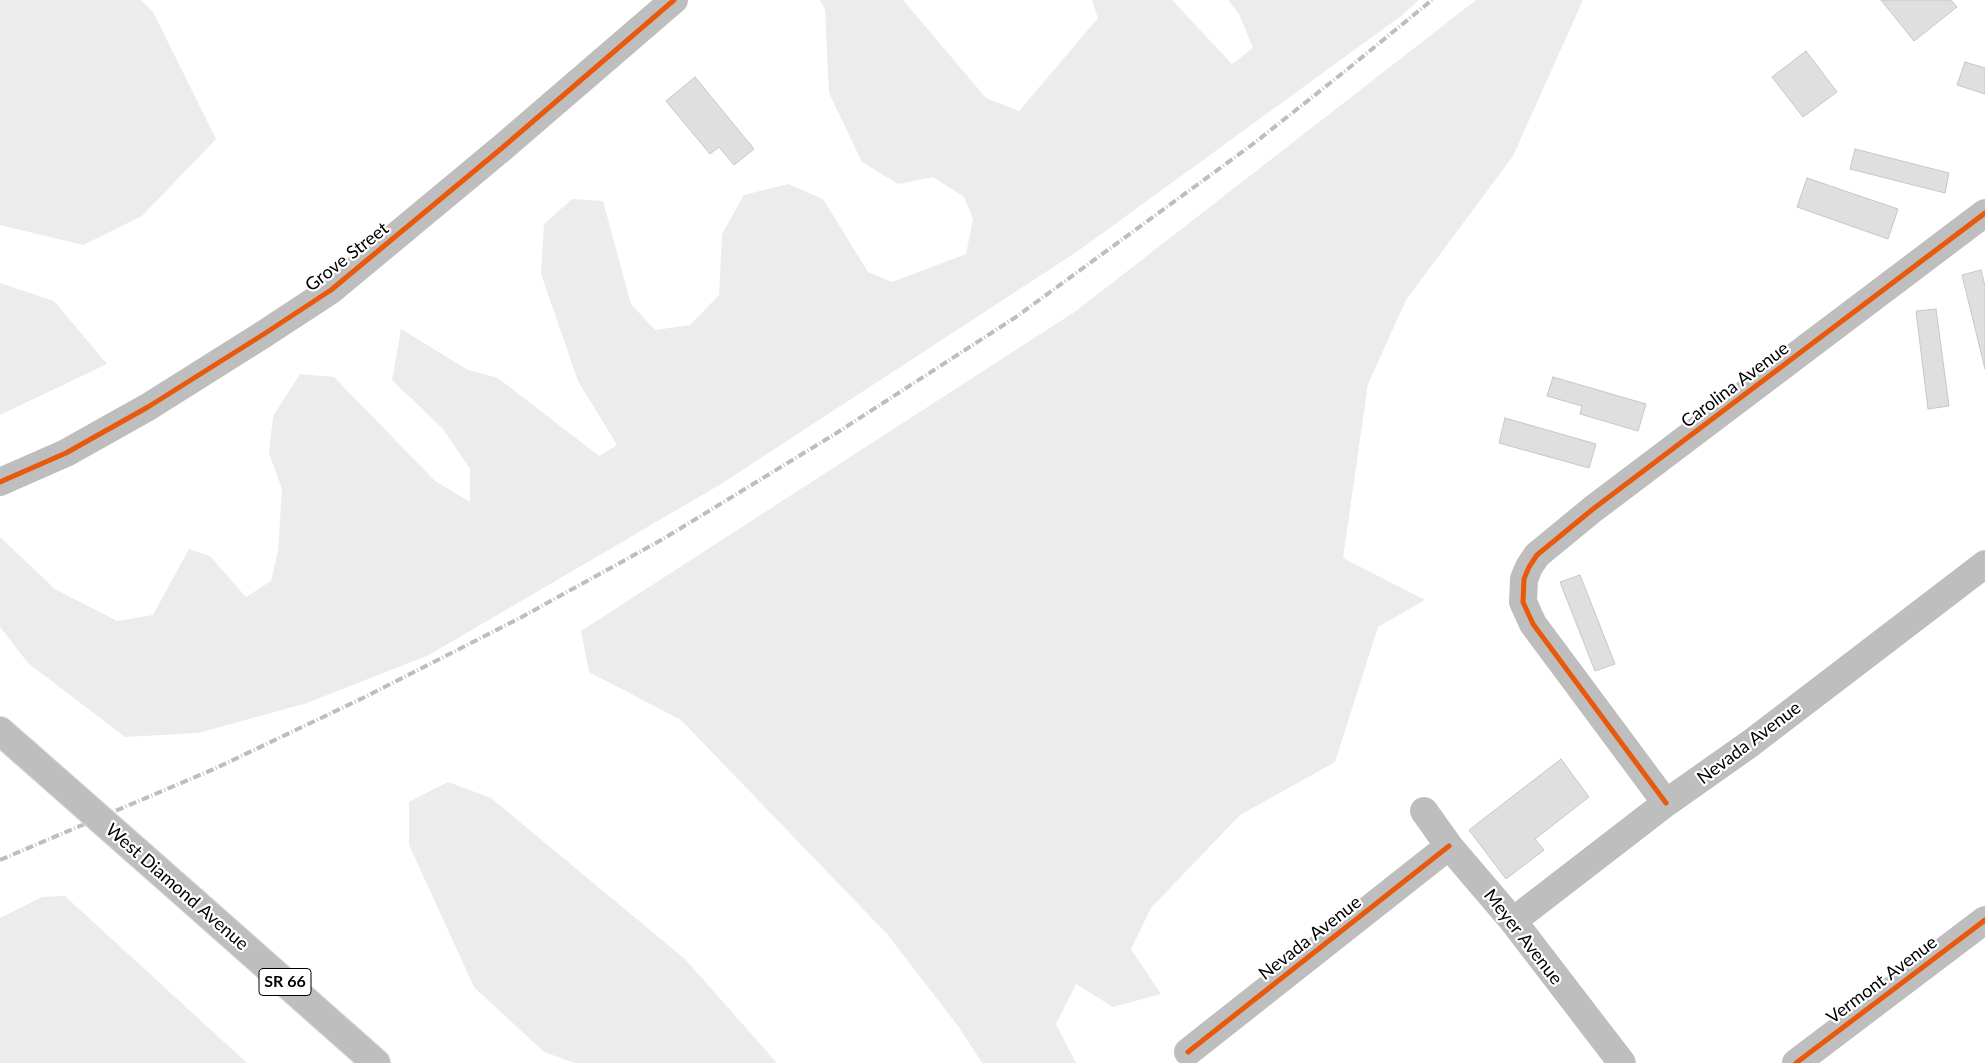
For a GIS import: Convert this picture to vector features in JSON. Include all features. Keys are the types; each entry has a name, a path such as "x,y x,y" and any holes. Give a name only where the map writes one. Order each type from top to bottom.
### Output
{"street":[{"name":"Grove Street","path":"0,482 66,453 148,406 264,334 330,290 502,148 674,0"},
{"name":"Carolina Avenue","path":"1666,803 1533,624 1523,602 1524,579 1529,567 1537,555 1593,509 1985,213"},
{"name":"Nevada Avenue","path":"1513,921 1666,803 1751,743 1985,564"},
{"name":"West Diamond Avenue","path":"0,731 376,1063"},
{"name":"Meyer Avenue","path":"1424,811 1449,846 1513,921 1622,1063"},
{"name":"Nevada Avenue","path":"1188,1052 1449,846"},
{"name":"Vermont Avenue","path":"1796,1063 1985,920"}],"shaded area":[{"path":"0,0 141,0 153,12 216,139 142,216 83,245 0,225"},
{"path":"820,0 903,0 986,98 1019,111 1098,18 1092,0 1172,0 1232,64 1253,48 1239,14 1228,0 1419,0 1401,16 1078,251 721,484 429,655 307,703 198,733 125,737 28,663 0,627 0,537 55,589 117,621 153,615 189,549 210,556 246,597 271,581 278,551 282,489 269,453 273,416 300,374 334,377 435,481 470,502 470,469 443,429 392,380 401,329 468,370 498,378 599,456 617,445 578,381 541,274 544,224 572,199 603,201 631,304 655,330 690,325 719,295 722,234 744,195 788,184 823,199 868,272 892,282 966,254 973,219 964,197 933,177 898,184 862,162 829,93 825,10"},
{"path":"1476,0 1583,0 1513,156 1406,300 1368,384 1343,558 1425,600 1378,627 1335,762 1240,815 1151,908 1131,949 1161,994 1113,1007 1076,984 1056,1024 1076,1063 982,1063 958,1026 887,934 681,720 589,672 581,631 1076,311"},
{"path":"0,283 54,301 107,364 0,415"},
{"path":"448,782 491,798 685,959 777,1063 575,1063 544,1052 474,987 409,845 409,802"},
{"path":"65,896 247,1063 0,1063 0,918 42,897"}],"building":[{"path":"1881,0 1951,0 1957,7 1914,41"},
{"path":"1806,51 1837,92 1803,117 1772,77"},
{"path":"1965,62 1985,68 1985,94 1957,85"},
{"path":"695,77 754,149 734,165 719,147 710,154 666,101"},
{"path":"1855,149 1949,173 1945,193 1850,169"},
{"path":"1807,178 1898,209 1888,239 1797,207"},
{"path":"1981,270 1985,286 1985,369 1962,275"},
{"path":"1936,309 1949,406 1928,409 1916,311"},
{"path":"1553,377 1646,404 1638,431 1580,414 1582,406 1547,396"},
{"path":"1505,418 1596,444 1589,468 1499,443"},
{"path":"1580,575 1615,664 1595,671 1560,582"},
{"path":"1561,759 1589,797 1535,839 1544,850 1506,879 1469,830"}],"railway":[{"path":"0,860 214,769 365,697 520,618 663,539 835,434 1016,317 1253,144 1432,0"}],"cycle path":[{"path":"0,482 66,453 148,407 331,290 502,148 674,0"},
{"path":"1666,803 1533,624 1523,602 1524,579 1529,567 1537,555 1593,509 1985,213"},
{"path":"1188,1052 1449,846"},
{"path":"1796,1063 1985,920"}]}
